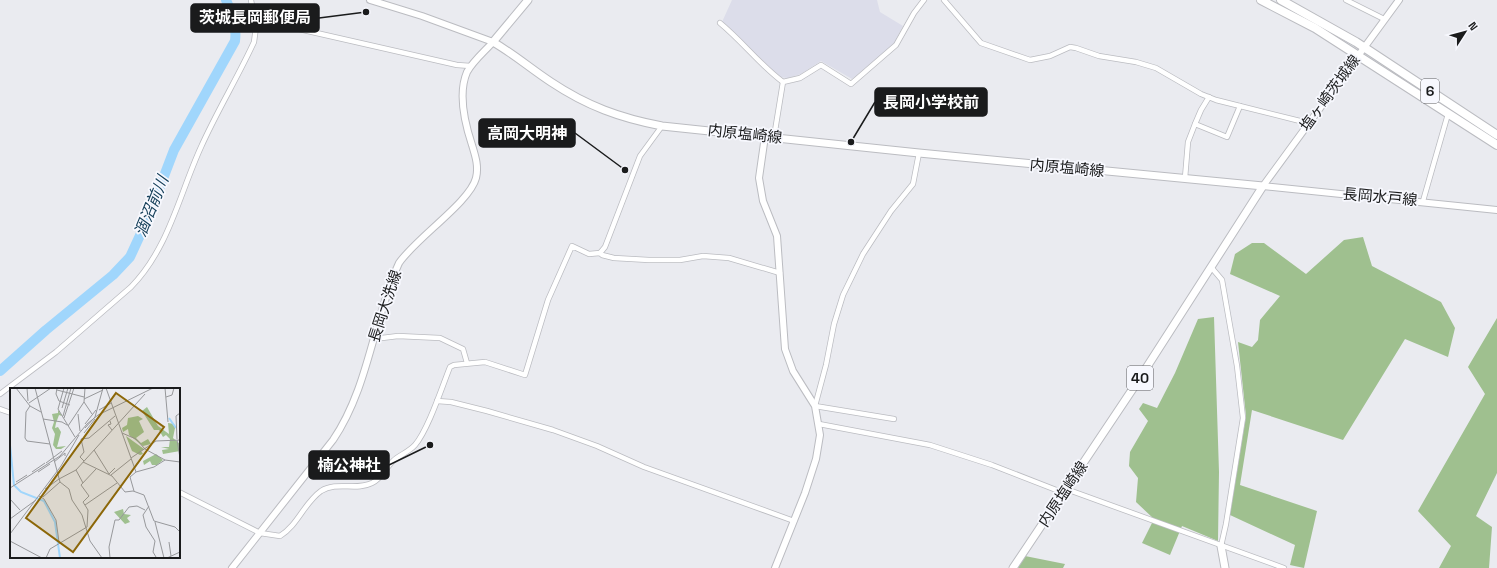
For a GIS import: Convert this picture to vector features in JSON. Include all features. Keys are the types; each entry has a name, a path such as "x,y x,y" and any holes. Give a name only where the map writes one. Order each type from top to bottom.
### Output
{"highway":[{"name":"6","path":"1261,0 1315,28 1497,145"},
{"name":"6","path":"1281,0 1363,47 1497,135"}],"main road":[{"path":"370,0 422,16 493,42 528,0"},
{"name":"塩ヶ崎茨城線","path":"1263,186 1363,47 1399,0"},
{"name":"長岡大洗線","path":"232,568 340,430 360,386 395,271 402,259 410,247 468,193 476,178 477,163 469,137 463,98 466,78 471,66 493,42"},
{"name":"内原塩崎線","path":"493,42 507,50 550,81 585,102 624,118 662,126 919,153 1263,186 1065,491 1013,568"},
{"path":"765,136 759,178 763,201 777,236 786,355 793,371 814,406 819,424 820,436 816,459 794,521 775,568"},
{"name":"長岡水戸線","path":"1263,186 1423,201 1497,210"},
{"path":"1221,546 1225,568"}],"street":[{"path":"0,394 56,352 131,287 156,255 169,229 201,147 254,42 255,19 251,0"},
{"path":"720,23 739,39 766,70 783,82 800,78 821,65 851,84 896,45 914,13 924,0"},
{"path":"944,0 981,43 1030,60 1050,56 1070,47 1100,56 1136,62 1162,71 1209,98 1308,123"},
{"path":"1346,0 1384,19"},
{"path":"255,19 457,65 471,66"},
{"path":"774,137 783,82"},
{"path":"1185,178 1188,142 1201,110 1209,98"},
{"path":"1195,124 1227,137 1240,106"},
{"path":"1423,201 1448,114"},
{"path":"600,253 605,247 640,156 662,126"},
{"path":"894,419 814,406 826,365 834,324 843,295 864,254 891,211 913,184 919,153"},
{"path":"180,492 260,532 280,536 285,534 316,496 325,489 339,486 366,485 377,480 394,459 416,445 437,401 450,367 467,363 485,362 525,375 548,300 572,246 589,254 600,253 602,255 614,258 680,260 703,256 729,258 780,273"},
{"path":"1211,267 1222,280 1237,366 1243,418 1226,524 1221,546"},
{"path":"374,339 398,336 440,338 463,349 467,363"},
{"path":"437,401 451,402 553,430 598,446 644,467 794,521"},
{"path":"0,409 10,413"},
{"path":"819,424 930,445 992,465 1284,568"}],"shaded area":[{"path":"732,0 877,0 880,12 903,26 893,45 852,79 821,61 801,74 788,78 779,77 722,22"}],"green space":[{"path":"1363,237 1372,266 1441,302 1455,328 1448,357 1405,339 1343,440 1252,410 1240,485 1317,511 1304,568 1290,565 1295,545 1230,515 1246,416 1238,342 1252,347 1258,340 1260,320 1280,296 1230,274 1235,254 1252,243 1264,243 1306,274 1344,240"},
{"path":"1214,317 1219,472 1218,541 1182,526 1170,555 1142,543 1154,519 1136,502 1138,478 1129,466 1130,452 1148,421 1139,409 1143,403 1157,408 1175,373 1198,319"},
{"path":"1497,318 1497,473 1476,516 1492,527 1489,568 1439,568 1451,546 1418,511 1485,394 1468,367"},
{"path":"1025,556 1065,564 1063,568 1018,568"}],"waterway":[{"name":"涸沼前川","path":"0,371 46,330 113,275 130,257 148,218 174,150 235,41 235,25 226,0"}],"place":[{"name":"茨城長岡郵便局","path":"366,12"},
{"name":"長岡小学校前","path":"851,142"},
{"name":"高岡大明神","path":"625,170"},
{"name":"楠公神社","path":"430,445"}]}
